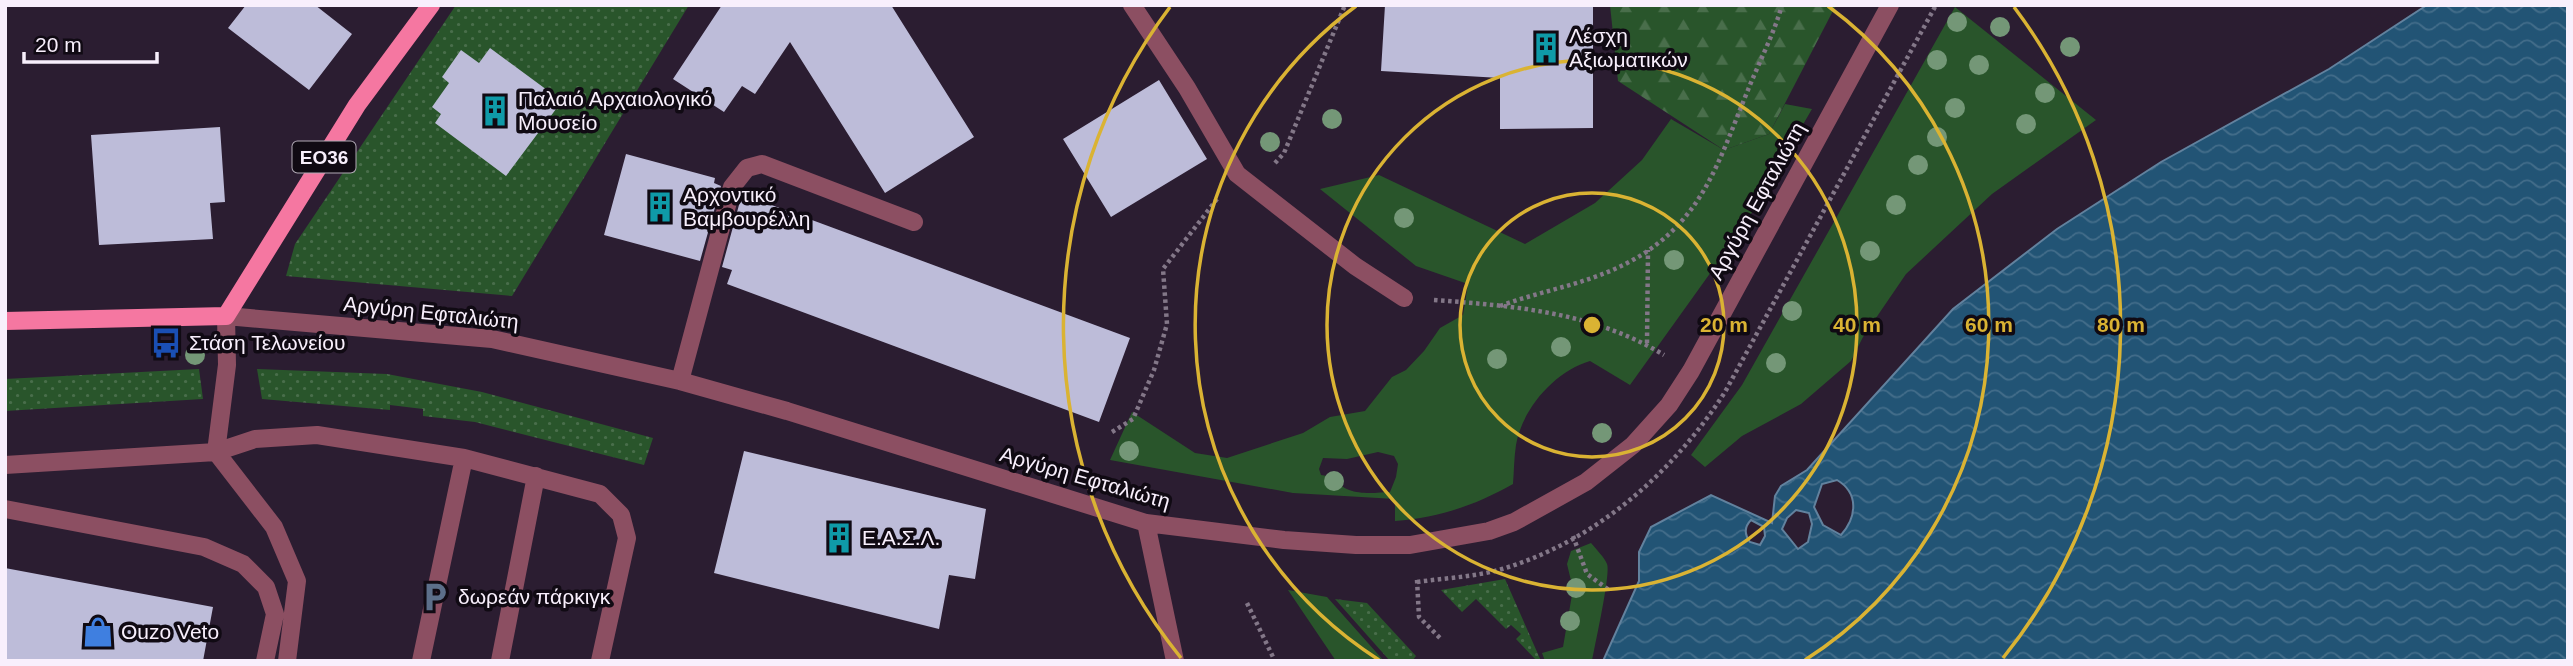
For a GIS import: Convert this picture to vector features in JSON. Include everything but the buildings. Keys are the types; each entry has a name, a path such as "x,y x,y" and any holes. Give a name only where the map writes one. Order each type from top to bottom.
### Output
{"main road":[{"name":"ΕΟ36","path":"226,316 357,105 431,5"},
{"name":"Αργύρη Εφταλιώτη","path":"5,321 226,316"}],"street":[{"path":"1132,5 1187,88 1237,174 1354,266 1404,298"},
{"name":"Αργύρη Εφταλιώτη","path":"226,316 492,339 680,381 787,411 1146,523 1283,540 1410,545 1502,527 1587,482 1647,430 1691,371 1890,5"},
{"path":"680,381 732,187 747,169 762,164 914,222"},
{"path":"226,316 227,365 216,452 274,527 297,581 287,661"},
{"path":"5,466 216,452 255,439 317,435 464,458 600,494 621,514 627,538 600,661"},
{"path":"421,661 464,458"},
{"path":"500,661 537,476"},
{"path":"5,509 204,547 243,565 266,587 275,614 265,661"},
{"path":"1146,523 1175,661"}],"path":[{"path":"1112,432 1133,419 1154,370 1167,324 1163,269 1237,174 1275,163 1284,152 1345,5"},
{"path":"1500,306 1585,282 1648,250 1686,218 1713,178 1782,5"},
{"path":"1647,343 1648,250"},
{"path":"1404,298 1560,313 1647,343 1656,350"},
{"path":"1573,536 1587,574 1609,590"},
{"path":"1417,582 1419,617 1441,639"},
{"path":"1247,603 1273,657"}],"green space":[{"path":"456,5 689,5 512,296 286,276 295,244"},
{"path":"1610,5 1836,5 1769,134 1724,150 1618,81"},
{"path":"1955,7 2096,120 1992,194 1906,274 1863,337 1851,361 1801,404 1742,436 1705,467 1691,455 1742,385"},
{"path":"1785,104 1812,109 1744,226 1630,385 1590,361 1553,382 1533,405 1519,431 1513,484 1499,491 1441,514 1395,521 1395,499 1293,493 1110,460 1132,412 1195,453 1227,458 1303,433 1330,417 1365,411 1392,377 1406,370 1424,351 1440,328 1463,315 1468,284 1416,266 1320,189 1379,175 1525,244 1595,203 1642,160 1671,119 1724,150 1769,134","holes":["1378,452 1394,456 1398,464 1390,492 1352,491 1334,477 1321,475 1319,469 1323,458 1347,459"]},
{"path":"199,369 203,399 5,411 5,379"},
{"path":"257,369 387,374 482,392 653,438 644,465 475,422 423,416 423,409 390,405 390,410 262,399"},
{"path":"1591,543 1606,561 1608,570 1592,661 1545,661 1542,653 1563,647 1573,589 1567,564 1571,551"},
{"path":"1505,579 1541,661 1537,661 1516,639 1521,634 1511,625 1506,629 1476,599 1462,612 1441,590"},
{"path":"1288,590 1327,597 1384,661 1336,661"},
{"path":"1335,599 1367,603 1416,656 1412,661 1390,661"}],"water":[{"path":"2427,5 2568,5 2568,661 1603,661 1639,581 1639,552 1651,527 1711,495 1772,523 1775,496 1781,486 1807,470 1953,309 2057,229 2161,162 2329,69","holes":["1837,480 1849,492 1853,506 1850,521 1841,535 1823,525 1814,507 1822,484","1796,510 1809,513 1812,524 1808,542 1798,549 1782,529 1787,518","1751,520 1764,527 1765,536 1760,545 1748,539 1747,525"]}],"place":[{"name":"Λέσχη Αξιωματικών","path":"1546,48"},
{"name":"Παλαιό Αρχαιολογικό Μουσείο","path":"495,111"},
{"name":"Αρχοντικό Βαμβουρέλλη","path":"660,207"},
{"name":"Στάση Τελωνείου","path":"166,343"},
{"name":"Ε.Α.Σ.Λ.","path":"839,538"},
{"name":"δωρεάν πάρκιγκ","path":"435,597"},
{"name":"Ouzo Veto","path":"98,632"}]}
